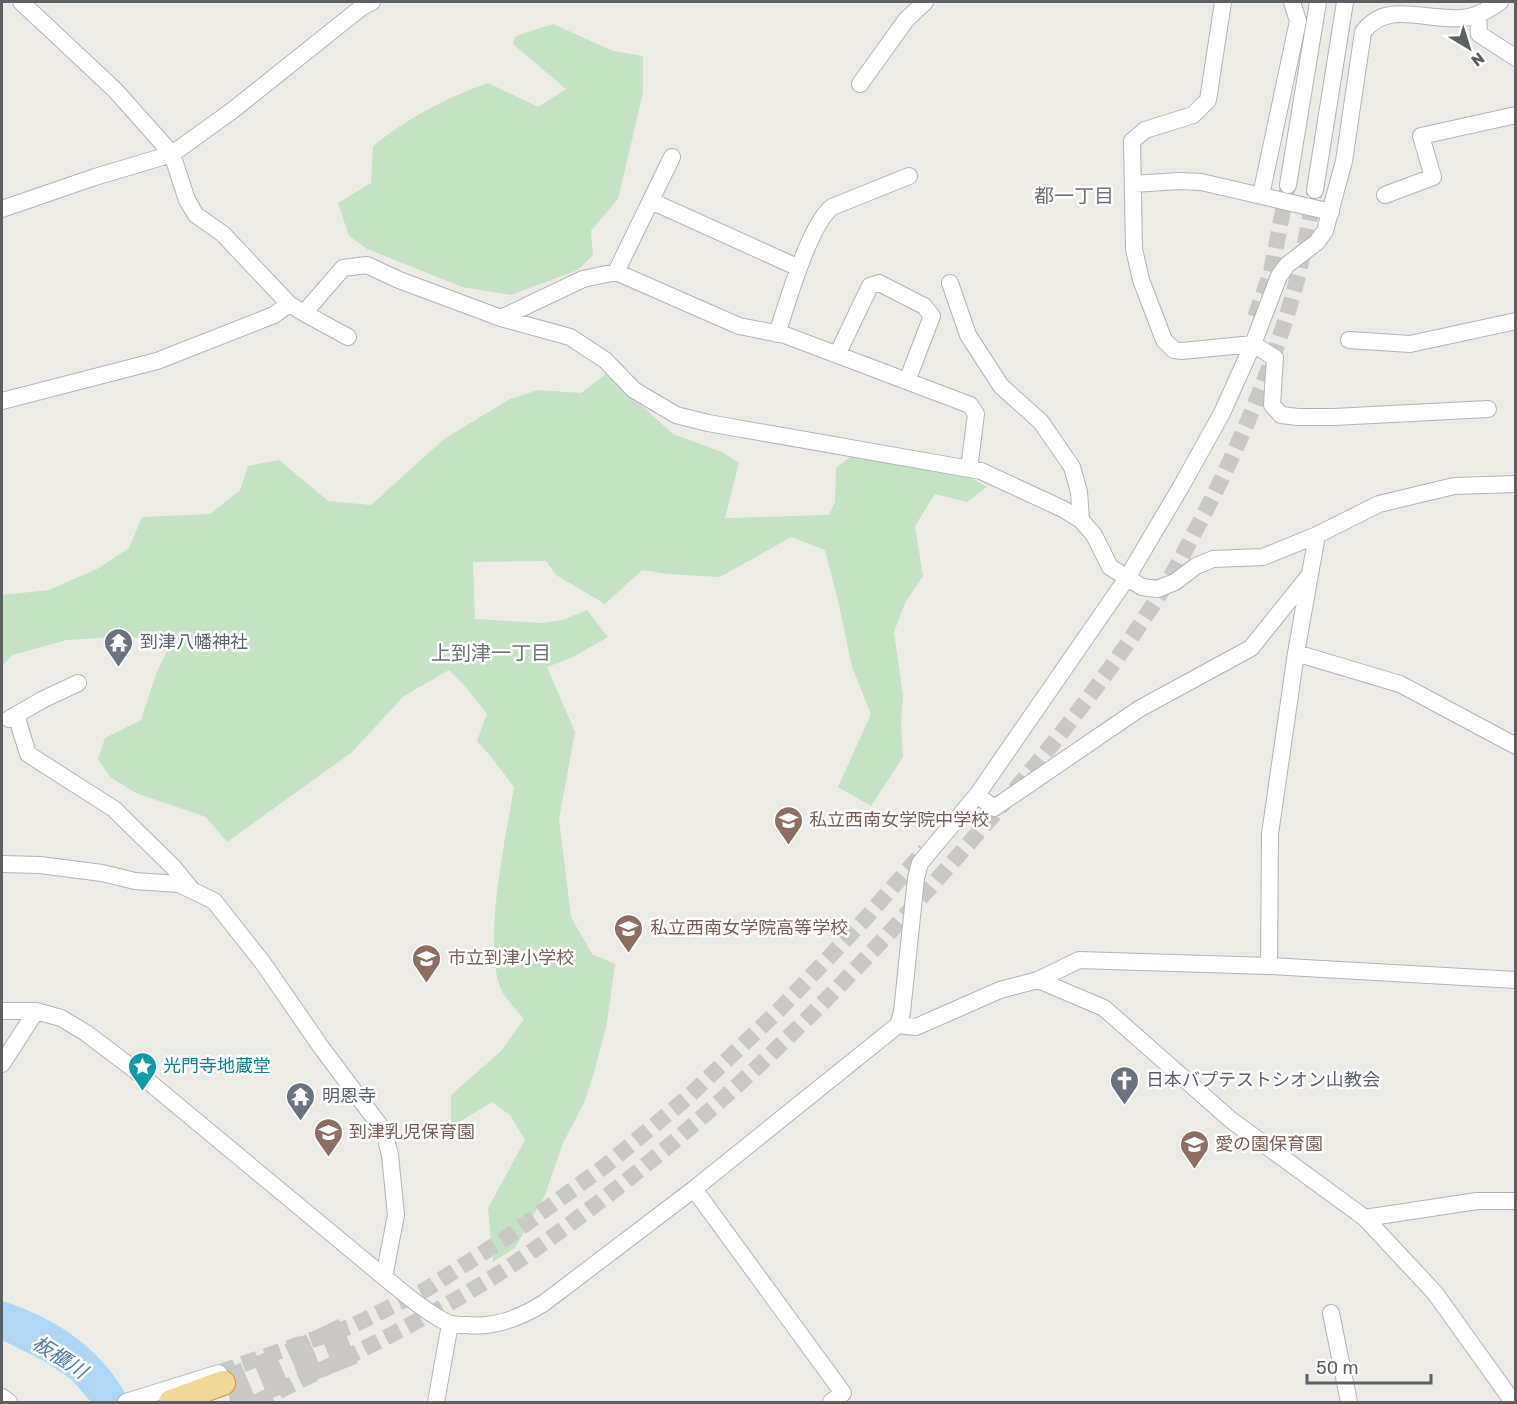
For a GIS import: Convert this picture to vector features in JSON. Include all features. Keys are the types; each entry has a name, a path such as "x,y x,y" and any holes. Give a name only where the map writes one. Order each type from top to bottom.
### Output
{"highway":[{"path":"161,1398 222,1378"}],"street":[{"path":"21,2 115,90 172,154 187,200 196,215 223,234 289,304 348,337"},
{"path":"2,209 95,177 172,154 233,110 362,7 372,2"},
{"path":"860,84 906,20 925,2"},
{"path":"1223,2 1208,100 1193,115 1145,130 1132,141 1134,249 1141,280 1164,340 1173,350 1182,351 1253,344 1275,358 1272,405 1281,415 1334,417 1488,409"},
{"path":"1262,195 1298,21 1292,2"},
{"path":"1288,185 1318,2"},
{"path":"1315,190 1345,2"},
{"path":"2,1011 36,1011 61,1018 86,1033 384,1277 423,1307 450,1324 474,1326 498,1324 523,1316 544,1303 694,1189 898,1025 902,1012 916,878 920,862 977,795 1127,578 1222,412 1253,344 1279,276 1287,265 1317,242 1325,231 1344,161 1363,32 1369,18 1380,7 1394,2 1408,3 1441,15 1460,18 1478,15 1500,2"},
{"path":"1478,15 1479,34 1515,58"},
{"path":"1385,195 1432,177 1421,136 1515,115"},
{"path":"616,272 672,157"},
{"path":"777,334 799,268 823,214 832,207 909,176"},
{"path":"1133,184 1201,182 1331,212"},
{"path":"651,201 799,268"},
{"path":"304,313 344,268 367,265 399,280 501,318 570,337 605,360 634,390 676,415 708,423 981,471 1063,508 1081,520 1095,535 1110,567 1142,587 1157,589 1174,582 1196,566 1212,559 1263,557 1317,535 1379,504 1454,486 1515,484"},
{"path":"501,318 583,279 616,272 739,326 777,334 970,405 976,414 969,469"},
{"path":"837,355 870,286 879,283 924,306 932,316 907,381"},
{"path":"950,283 968,335 1001,386 1041,422 1072,467 1079,492 1081,520"},
{"path":"2,401 157,361 274,315 289,304"},
{"path":"1349,340 1410,344 1515,321"},
{"path":"1269,966 1270,834 1296,653 1317,535"},
{"path":"977,795 994,808 1139,709 1251,648 1310,574"},
{"path":"1296,653 1400,684 1515,746"},
{"path":"78,683 12,717 28,754 114,808 193,890"},
{"path":"2,864 40,865 102,873 135,881 179,884 214,901 263,963 321,1047 384,1131 390,1155 396,1215 384,1277"},
{"path":"898,1025 916,1027 1000,990 1038,980 1079,960 1269,966 1515,980"},
{"path":"1038,980 1104,1008 1231,1120 1365,1218 1435,1293 1513,1402"},
{"path":"2,1064 36,1011"},
{"path":"694,1189 843,1393 831,1402"},
{"path":"1365,1218 1477,1201 1515,1201"},
{"path":"1331,1313 1349,1402"},
{"path":"436,1402 450,1324"},
{"path":"2,1397 9,1402"},
{"path":"126,1402 161,1398"}],"green space":[{"path":"553,24 613,51 643,56 643,93 618,199 591,231 593,255 578,270 511,295 462,287 367,249 349,236 338,203 371,183 373,146 400,126 442,102 488,83 538,107 566,89 513,44 516,36"},
{"path":"606,374 673,434 722,452 739,463 725,518 829,515 835,502 836,468 851,456 966,475 987,487 967,502 935,494 915,526 923,576 905,603 894,632 903,696 901,723 903,757 871,806 838,787 871,714 852,667 825,550 791,537 720,577 642,570 605,604 556,575 546,561 473,562 475,619 542,623 563,620 587,610 608,637 571,658 547,667 575,732 559,819 571,917 592,954 615,964 607,1023 584,1103 563,1143 545,1195 515,1248 493,1262 488,1208 525,1140 510,1115 492,1102 451,1127 451,1095 501,1051 524,1019 503,993 496,970 494,946 497,890 514,787 477,741 487,714 449,670 404,696 351,753 227,842 206,817 136,793 110,777 98,759 105,738 141,720 157,671 168,650 131,636 67,640 12,655 2,666 2,595 49,590 97,569 129,548 142,517 210,514 240,490 248,466 279,460 328,501 371,505 444,439 510,399 538,390 581,393"}],"water":[{"name":"板櫃川","path":"2,1301 42,1317 77,1338 107,1367 130,1402 91,1402 72,1380 46,1362 2,1340"}],"tunnel":[{"path":"1255,317 1271,272 1288,185"},
{"path":"257,1402 463,1296 584,1214 691,1127 792,1033 888,934 966,847 1088,698 1143,620 1181,557 1230,461 1269,367 1299,272 1315,190"},
{"path":"220,1372 352,1326 425,1290 509,1236 605,1166 687,1098 778,1011 865,919 925,850"},
{"path":"223,1383 352,1326"},
{"path":"231,1402 363,1348"}],"place":[{"name":"到津八幡神社","path":"119,668"},
{"name":"私立西南女学院中学校","path":"788,846"},
{"name":"私立西南女学院高等学校","path":"629,954"},
{"name":"市立到津小学校","path":"427,984"},
{"name":"光門寺地蔵堂","path":"142,1092"},
{"name":"日本バプテストシオン山教会","path":"1125,1106"},
{"name":"明恩寺","path":"301,1122"},
{"name":"到津乳児保育園","path":"328,1158"},
{"name":"愛の園保育園","path":"1194,1170"}],"district":[{"name":"都一丁目","path":"1074,196"},
{"name":"上到津一丁目","path":"491,653"}]}
